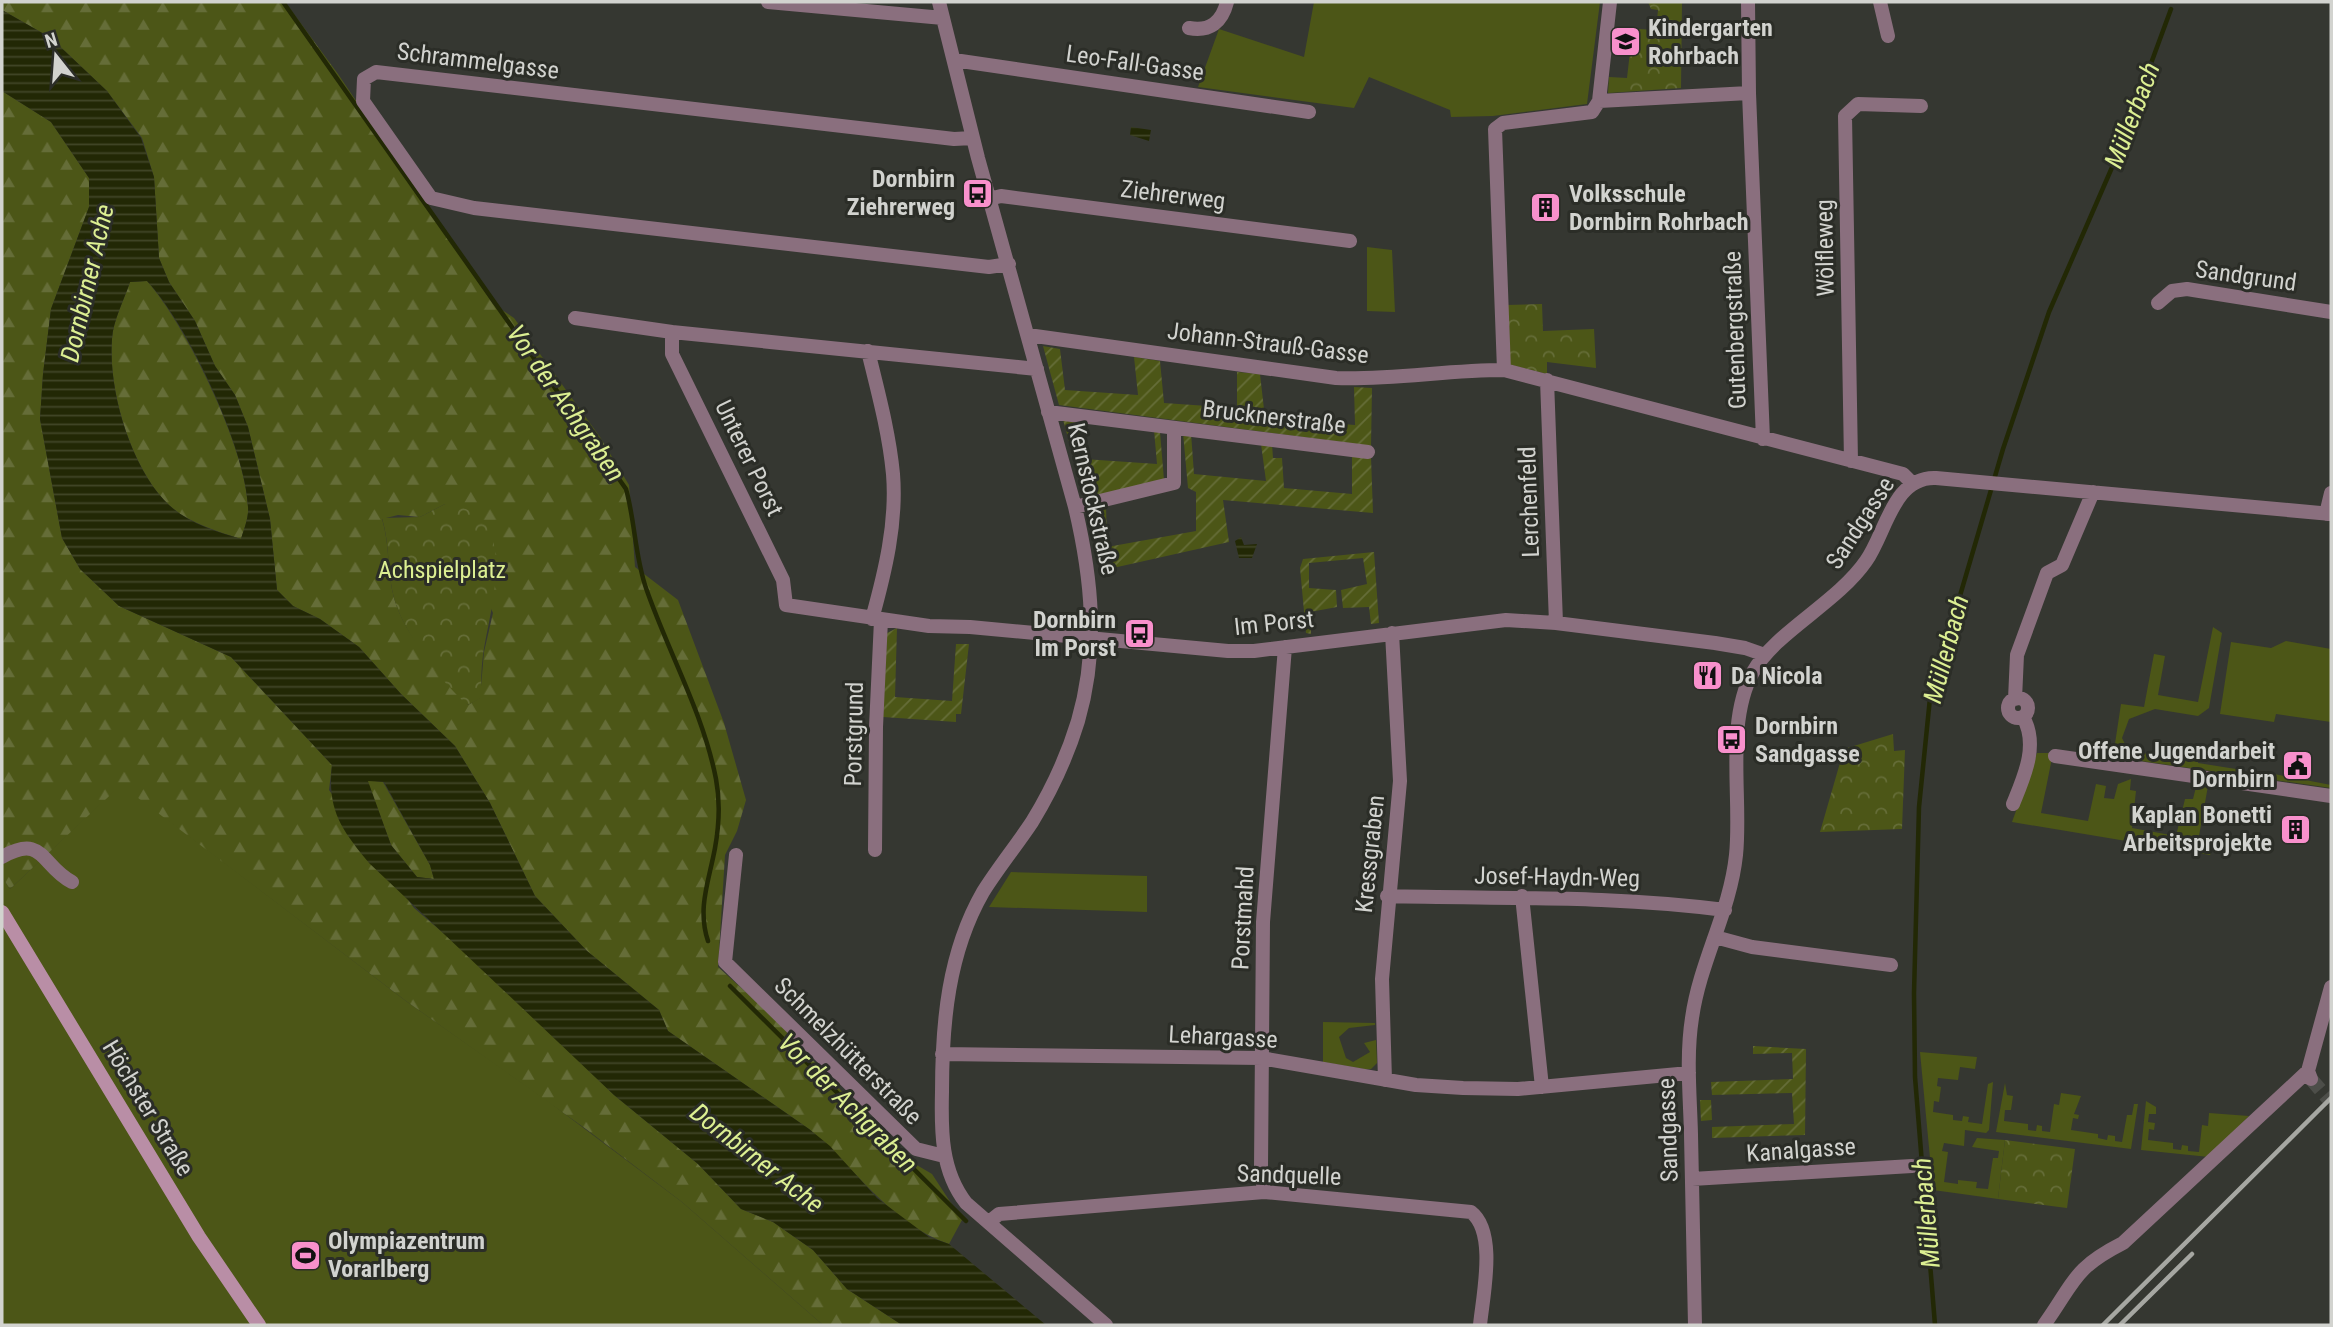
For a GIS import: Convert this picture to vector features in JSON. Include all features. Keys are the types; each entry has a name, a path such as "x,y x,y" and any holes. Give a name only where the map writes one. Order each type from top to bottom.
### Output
{"main road":[{"name":"Höchster Straße","path":"2,912 199,1237 259,1325"}],"street":[{"path":"768,2 943,18"},
{"name":"Kernstockstraße","path":"939,2 989,199 1075,507 1089,573 1092,640 1078,720 1059,772 1031,822 984,892 970,919 951,979 942,1054 944,1156"},
{"path":"1189,28 1206,30 1217,23 1227,2"},
{"path":"1504,370 1494,129 1503,123 1592,112 1599,101 1611,2"},
{"name":"Gutenbergstraße","path":"1748,2 1749,93 1763,439"},
{"path":"1880,2 1888,36"},
{"name":"Leo-Fall-Gasse","path":"954,60 1309,112"},
{"name":"Schrammelgasse","path":"973,138 954,139 376,72 364,79 363,101 431,198 474,208 858,254 989,267 1009,264"},
{"path":"1599,101 1749,93"},
{"name":"Wölfleweg","path":"1851,461 1845,116 1858,104 1922,106"},
{"name":"Ziehrerweg","path":"989,199 1001,196 1350,241"},
{"name":"Sandgrund","path":"2158,303 2172,291 2187,289 2331,312"},
{"path":"575,318 672,332 1037,369"},
{"name":"Unterer Porst","path":"672,332 673,354 783,580 786,604"},
{"name":"Johann-Strauß-Gasse","path":"1028,335 1336,378 1381,379 1453,370 1504,370 1903,474 1912,482"},
{"path":"868,351 890,447 894,499 877,619"},
{"name":"Lerchenfeld","path":"1547,380 1556,623"},
{"name":"Brucknerstraße","path":"1048,412 1102,416 1119,422 1368,452"},
{"name":"Brucknerstraße","path":"1075,507 1174,483 1174,428"},
{"name":"Sandgasse","path":"1695,1325 1689,1073 1694,1004 1699,977 1725,910 1736,854 1741,706 1752,672 1765,655 1844,589 1867,560 1903,491 1912,482 1929,477 2329,514 2331,493"},
{"path":"2013,804 2029,765 2028,731 2023,717 2028,705 2023,700 2015,699 2017,655 2047,573 2062,565 2093,492"},
{"name":"Im Porst","path":"786,604 877,619 1228,651 1284,647 1506,620 1556,623 1745,648 1765,655"},
{"name":"Porstgrund","path":"875,850 877,619"},
{"name":"Kressgraben","path":"1385,1080 1382,979 1387,896 1400,781 1392,633"},
{"name":"Porstmahd","path":"1264,1192 1261,1167 1263,922 1284,647"},
{"path":"2055,756 2331,796"},
{"path":"2,857 22,847 29,847 39,852 62,877 72,882"},
{"name":"Schmelzhütterstraße","path":"736,855 725,962 916,1149 944,1156"},
{"name":"Josef-Haydn-Weg","path":"1387,896 1522,896 1660,901 1725,910"},
{"path":"1522,896 1542,1087"},
{"path":"1714,937 1763,949 1891,965"},
{"path":"2044,1325 2071,1280 2095,1257 2123,1243 2310,1075 2331,987"},
{"name":"Lehargasse","path":"942,1054 1261,1058 1385,1080 1463,1088 1542,1087 1689,1073"},
{"path":"944,1156 958,1193 1106,1325"},
{"name":"Kanalgasse","path":"1692,1180 1912,1166"},
{"name":"Sandquelle","path":"989,1222 999,1214 1264,1192 1471,1212 1482,1220 1486,1235 1480,1325"}],"green space":[{"path":"2,2 285,2 338,74 493,304 514,318 600,437 629,485 635,567 678,600 724,723 746,800 737,831 725,855 718,967 769,1013 903,1157 932,1174 962,1220 949,1244 908,1223 809,1129 668,1031 659,1010 587,951 535,896 490,803 455,746 401,694 359,647 320,619 293,606 277,590 270,519 248,427 235,395 215,366 195,321 169,282 159,258 154,177 142,138 107,91 51,38 2,10","holes":["445,504 493,613 484,652 480,698 468,705 425,655 399,612 392,588 382,519 398,515 420,517"]},
{"path":"1314,2 1600,2 1587,104 1493,116 1451,117 1450,110 1369,77 1354,108 1198,87 1219,29 1304,57"},
{"path":"1648,2 1682,2 1681,88 1608,93 1609,77 1627,78 1630,52 1635,53 1638,29 1656,30 1658,10 1651,9"},
{"path":"2,91 51,122 89,178 89,207 51,309 40,419 62,538 80,569 119,606 231,657 332,765 329,790 414,908 469,955 614,1095 698,1164 741,1209 773,1222 813,1250 847,1289 902,1325 823,1325 682,1202 586,1129 406,1001 121,785 10,889 2,877"},
{"path":"1367,247 1392,250 1395,312 1367,311"},
{"path":"147,281 196,356 237,453 248,507 241,539 200,524 172,508 152,485 132,446 118,402 112,339 130,282"},
{"path":"1542,304 1543,331 1594,329 1596,368 1547,362 1547,374 1507,364 1506,305"},
{"path":"1043,346 1060,349 1065,390 1138,395 1134,357 1160,361 1164,403 1237,408 1237,372 1260,374 1265,418 1355,425 1354,387 1372,388 1371,446 1059,405"},
{"path":"1063,420 1080,420 1084,459 1157,464 1154,430 1160,432 1164,480 1085,498"},
{"path":"1183,433 1191,433 1194,474 1266,481 1261,444 1272,444 1273,458 1282,458 1284,488 1352,494 1352,455 1371,457 1373,513 1223,500 1229,542 1104,570 1088,510 1106,505 1107,547 1196,531 1196,492 1188,488"},
{"name":"Achspielplatz","path":"445,504 473,512 487,526 496,561 493,601 482,660 481,698 468,705 424,656 398,611 382,518 420,517"},
{"path":"1374,552 1379,623 1371,624 1369,607 1343,608 1341,590 1367,584 1363,558 1309,563 1309,588 1336,590 1337,607 1310,612 1311,634 1306,633 1300,568 1303,559"},
{"path":"2213,627 2222,633 2209,708 2198,716 2155,709 2129,719 2122,738 2127,748 2141,753 2198,759 2198,763 2236,769 2236,772 2262,776 2264,772 2331,785 2331,788 2113,757 2121,704 2144,707 2154,654 2165,656 2158,695 2198,702"},
{"path":"897,628 895,697 952,701 956,644 969,644 961,714 956,714 956,722 883,717 887,633"},
{"path":"2286,641 2331,649 2331,722 2276,714 2274,722 2220,714 2231,642 2271,648"},
{"path":"1893,734 1894,751 1905,750 1902,829 1820,832 1844,749"},
{"path":"2037,753 2053,753 2041,813 2088,821 2096,784 2106,786 2104,798 2114,799 2118,784 2131,779 2130,790 2136,791 2132,828 2176,836 2185,799 2193,799 2196,787 2208,786 2197,847 2212,850 2210,855 2012,822"},
{"path":"367,780 383,782 430,865 434,879 417,877 391,845"},
{"path":"121,784 406,1001 545,1099 682,1202 823,1325 2,1325 2,877 10,889"},
{"path":"1011,872 1147,876 1147,912 989,907"},
{"path":"1323,1022 1375,1023 1349,1028 1339,1037 1346,1058 1353,1062 1370,1052 1364,1043 1376,1040 1377,1063 1371,1069 1364,1069 1323,1062"},
{"path":"1753,1046 1806,1049 1805,1135 1712,1138 1712,1127 1794,1124 1792,1093 1712,1095 1711,1082 1793,1079 1792,1053 1753,1054"},
{"path":"1920,1052 1977,1057 1975,1069 1960,1067 1958,1080 1938,1078 1937,1086 1941,1087 1939,1102 1934,1101 1933,1112 1953,1115 1953,1120 1962,1121 1963,1116 1969,1117 1968,1122 1982,1124 1988,1084 1993,1082 1989,1130 1986,1133 1965,1130 1964,1146 1944,1143 1942,1151 1948,1152 1944,1182 1977,1182 1976,1188 1988,1189 1993,1158 1998,1158 1999,1151 1972,1147 1977,1138 2005,1140 1998,1199 1933,1190"},
{"path":"2005,1083 2007,1095 2013,1096 2011,1110 2005,1110 2004,1121 2028,1124 2028,1130 2036,1131 2037,1125 2042,1126 2042,1131 2050,1132 2054,1104 2059,1105 2061,1093 2081,1096 2074,1114 2079,1115 2078,1119 2073,1118 2071,1130 2098,1134 2098,1138 2107,1140 2108,1135 2115,1136 2115,1141 2122,1142 2127,1115 2132,1115 2134,1104 2138,1104 2131,1149 1996,1132"},
{"path":"1700,1100 1711,1100 1712,1120 1701,1121"},
{"path":"2146,1101 2156,1107 2156,1114 2149,1114 2148,1122 2155,1123 2154,1130 2149,1129 2148,1140 2173,1143 2173,1149 2181,1150 2182,1145 2188,1146 2188,1151 2199,1152 2202,1125 2208,1126 2209,1113 2249,1116 2209,1157 2141,1150"},
{"path":"2005,1140 2075,1149 2067,1208 1998,1199"}],"water":[{"name":"Dornbirner Ache","path":"2,10 51,38 107,91 141,138 154,177 159,258 169,282 195,321 215,366 235,395 248,427 270,519 277,590 293,606 320,619 359,647 401,694 455,746 490,803 535,896 587,951 659,1010 668,1031 809,1129 830,1146 877,1198 929,1237 949,1244 1046,1325 902,1325 847,1289 813,1250 773,1222 741,1209 698,1164 614,1095 369,863 338,818 332,795 332,765 231,657 119,606 80,569 62,538 40,419 51,309 89,207 89,178 51,122 2,91","holes":["147,281 163,300 196,355 226,421 245,482 248,507 241,539 200,525 172,508 152,485 141,466 124,425 114,380 113,332 130,282","368,781 384,782 430,865 434,879 417,877 391,845"]},
{"path":"1131,127 1151,130 1149,141 1130,135"},
{"path":"1241,537 1244,545 1257,544 1252,558 1239,558 1235,541"}],"waterway":[{"name":"Vor der Achgraben","path":"283,2 626,489 646,588 703,730 716,779 717,831 704,906 708,941"},
{"name":"Müllerbach","path":"1935,1325 1915,1077 1914,993 1919,807 1930,698 2003,449 2049,312 2117,156 2171,9"},
{"name":"Vor der Achgraben","path":"730,986 966,1221"}],"tunnel":[{"path":"2311,1079 2331,1102"}],"railway":[{"path":"2103,1325 2331,1098"},
{"path":"2120,1325 2192,1254"}],"place":[{"name":"Kindergarten Rohrbach","path":"1625,42"},
{"name":"Dornbirn Ziehrerweg","path":"978,193"},
{"name":"Volksschule Dornbirn Rohrbach","path":"1546,208"},
{"name":"Dornbirn Im Porst","path":"1139,634"},
{"name":"Da Nicola","path":"1708,676"},
{"name":"Dornbirn Sandgasse","path":"1732,740"},
{"name":"Offene Jugendarbeit Dornbirn","path":"2298,765"},
{"name":"Kaplan Bonetti Arbeitsprojekte","path":"2295,829"},
{"name":"Olympiazentrum Vorarlberg","path":"305,1255"}]}
